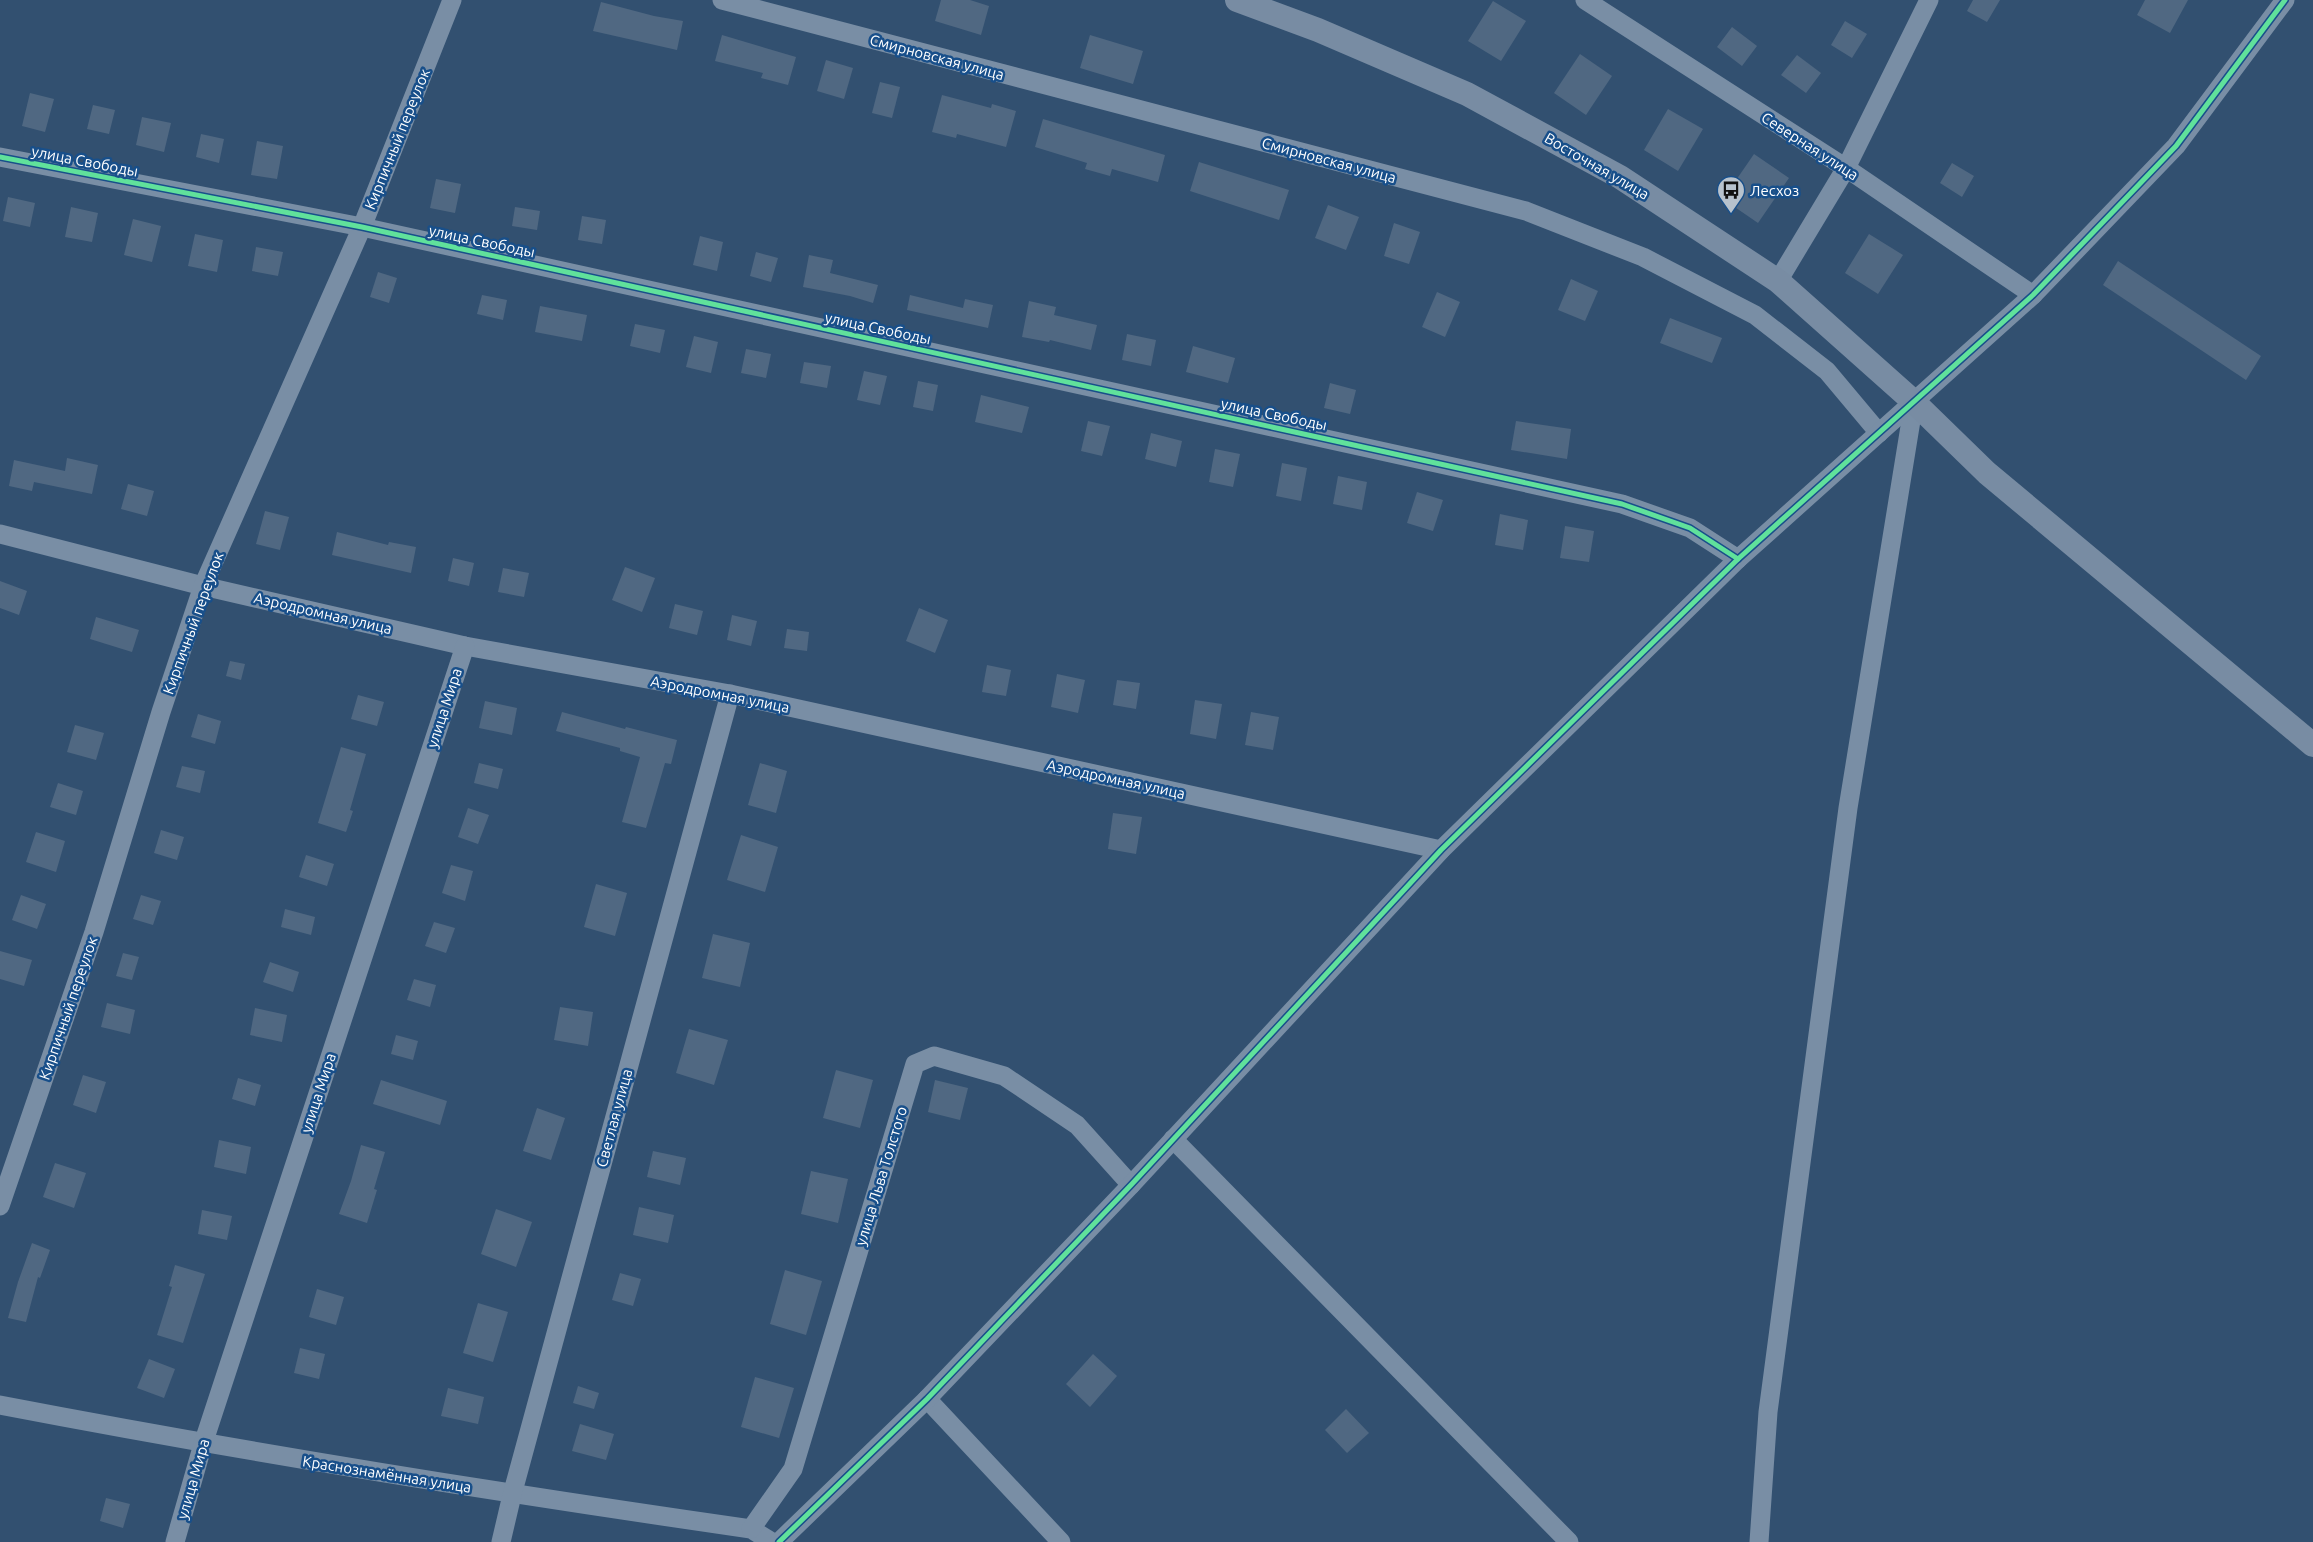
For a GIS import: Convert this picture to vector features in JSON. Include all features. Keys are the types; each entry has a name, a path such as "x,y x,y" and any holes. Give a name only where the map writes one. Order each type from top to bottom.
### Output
{"main road":[{"name":"Восточная улица","path":"1237,0 1318,30 1467,94 1620,177 1778,280 1914,402 1986,473 2313,745"}],"street":[{"name":"Кирпичный переулок","path":"0,1206 94,932 161,712 203,586 362,227 452,0"},
{"name":"Смирновская улица","path":"722,0 1526,212 1643,256 1755,315 1827,371 1879,433"},
{"name":"Северная улица","path":"1585,0 1846,168 2033,295"},
{"path":"1778,280 1846,168 1929,0"},
{"path":"779,1542 927,1399 1131,1185 1440,850 1738,559 2033,295 2176,146 2285,0"},
{"name":"улица Свободы","path":"0,157 362,227 1622,504 1690,528 1738,559"},
{"path":"1759,1542 1768,1412 1848,808 1914,402"},
{"name":"Аэродромная улица","path":"0,534 203,586 465,646 730,694 1440,850"},
{"name":"улица Мира","path":"175,1542 203,1444 465,646"},
{"name":"Светлая улица","path":"501,1542 512,1495 730,694"},
{"name":"улица Льва Толстого","path":"752,1529 793,1469 915,1064 934,1056 1004,1076 1077,1125 1131,1185"},
{"path":"1173,1139 1569,1542"},
{"path":"927,1399 1061,1542"},
{"name":"Краснознамённая улица","path":"0,1405 203,1444 512,1495 752,1529 772,1542"}],"building":[{"path":"941,0 970,0 989,6 981,35 935,21"},
{"path":"1973,0 2000,0 1987,22 1967,11"},
{"path":"2145,0 2188,0 2170,33 2137,15"},
{"path":"1493,1 1526,21 1501,61 1468,41"},
{"path":"601,2 654,16 683,21 677,50 593,31"},
{"path":"1845,21 1867,34 1852,58 1831,45"},
{"path":"1732,27 1757,46 1742,66 1717,47"},
{"path":"722,35 796,57 788,85 761,78 763,73 715,61"},
{"path":"1090,35 1143,51 1133,84 1080,68"},
{"path":"1580,54 1612,76 1586,115 1554,93"},
{"path":"1797,55 1821,73 1806,93 1781,75"},
{"path":"826,60 853,68 844,99 817,91"},
{"path":"880,82 900,87 892,118 872,113"},
{"path":"30,93 54,99 45,132 22,126"},
{"path":"942,95 991,108 992,104 1016,111 1006,147 957,134 956,138 932,132"},
{"path":"93,105 115,110 109,134 87,129"},
{"path":"1668,109 1703,129 1678,171 1644,150"},
{"path":"142,117 171,123 164,152 136,145"},
{"path":"1043,119 1165,155 1158,182 1112,169 1110,176 1085,169 1087,163 1035,147"},
{"path":"201,134 224,139 219,163 196,157"},
{"path":"257,141 283,146 277,179 251,175"},
{"path":"1754,154 1789,178 1758,223 1723,199"},
{"path":"1199,162 1289,190 1279,220 1190,191"},
{"path":"1952,163 1974,176 1962,197 1940,183"},
{"path":"436,179 461,184 455,213 430,208"},
{"path":"8,197 35,203 30,227 3,221"},
{"path":"1328,205 1359,217 1346,250 1315,238"},
{"path":"71,207 98,213 92,242 65,237"},
{"path":"515,207 540,211 537,230 512,226"},
{"path":"582,216 606,220 602,244 578,240"},
{"path":"133,219 161,226 152,262 124,255"},
{"path":"1394,223 1420,232 1409,264 1384,256"},
{"path":"195,234 223,240 217,272 188,266"},
{"path":"1869,234 1903,255 1878,294 1845,273"},
{"path":"700,236 723,242 717,271 693,265"},
{"path":"256,247 283,252 278,276 252,271"},
{"path":"756,252 778,258 771,282 750,276"},
{"path":"809,255 833,260 830,273 878,285 873,303 850,296 803,287"},
{"path":"2118,261 2261,356 2246,380 2103,285"},
{"path":"378,272 397,278 389,303 370,297"},
{"path":"1571,279 1598,291 1585,321 1558,310"},
{"path":"1437,292 1460,302 1445,337 1422,327"},
{"path":"482,295 507,300 503,320 477,314"},
{"path":"910,295 963,308 965,299 993,305 988,328 907,310"},
{"path":"1029,301 1056,307 1054,315 1097,325 1091,350 1050,340 1049,342 1022,337"},
{"path":"540,306 587,315 582,341 535,332"},
{"path":"1670,318 1722,338 1712,363 1660,343"},
{"path":"635,324 665,330 660,353 630,346"},
{"path":"1127,334 1156,340 1151,366 1122,360"},
{"path":"694,336 718,342 711,373 686,367"},
{"path":"1193,346 1235,358 1228,383 1186,372"},
{"path":"746,349 771,354 766,378 741,373"},
{"path":"804,362 831,366 827,388 800,383"},
{"path":"864,371 887,376 880,405 857,400"},
{"path":"918,381 938,385 933,411 913,407"},
{"path":"1330,383 1356,390 1350,414 1324,408"},
{"path":"981,395 1029,407 1022,433 975,422"},
{"path":"1088,421 1110,426 1102,456 1081,451"},
{"path":"1516,421 1571,429 1567,459 1511,450"},
{"path":"1151,433 1182,441 1176,467 1145,459"},
{"path":"1215,449 1240,454 1233,487 1209,482"},
{"path":"67,458 98,465 92,494 34,482 32,491 9,486 14,460 65,471"},
{"path":"1282,463 1307,468 1301,501 1276,496"},
{"path":"1338,476 1367,482 1362,510 1333,504"},
{"path":"128,484 154,491 147,516 121,509"},
{"path":"1417,492 1443,500 1433,531 1407,523"},
{"path":"265,511 289,517 280,550 256,544"},
{"path":"1500,514 1528,520 1523,550 1495,545"},
{"path":"1565,526 1594,531 1589,562 1560,558"},
{"path":"337,532 388,545 389,542 416,547 411,573 332,555"},
{"path":"453,558 474,563 469,586 448,581"},
{"path":"625,567 655,578 642,612 612,600"},
{"path":"503,568 529,573 524,597 498,592"},
{"path":"0,581 27,591 19,615 0,608"},
{"path":"675,604 703,611 697,635 669,628"},
{"path":"919,608 948,620 935,653 906,641"},
{"path":"732,615 757,621 751,646 727,640"},
{"path":"96,617 139,630 132,652 90,639"},
{"path":"787,629 809,632 807,651 784,648"},
{"path":"230,661 245,664 241,680 226,676"},
{"path":"987,665 1011,670 1006,696 982,692"},
{"path":"1057,674 1085,680 1078,713 1051,707"},
{"path":"1117,680 1140,683 1136,709 1113,705"},
{"path":"358,695 384,702 377,726 351,719"},
{"path":"1195,700 1222,704 1216,739 1190,734"},
{"path":"485,701 517,708 512,735 479,728"},
{"path":"562,712 625,729 626,727 677,740 671,764 665,763 646,828 622,822 640,757 620,751 620,748 556,731"},
{"path":"1251,712 1279,717 1273,750 1245,745"},
{"path":"198,714 221,721 215,744 191,737"},
{"path":"75,725 104,733 96,760 67,752"},
{"path":"341,747 366,754 350,810 353,811 346,832 318,823"},
{"path":"479,763 503,769 498,789 474,783"},
{"path":"760,763 787,771 776,813 748,805"},
{"path":"182,766 205,771 200,793 176,787"},
{"path":"58,783 83,791 76,815 50,807"},
{"path":"468,808 489,815 478,844 458,837"},
{"path":"1113,813 1142,817 1136,854 1108,849"},
{"path":"161,830 184,837 177,860 154,853"},
{"path":"36,832 65,841 56,872 26,862"},
{"path":"741,835 778,847 765,892 727,880"},
{"path":"306,855 334,864 327,886 299,877"},
{"path":"451,865 473,871 465,901 442,893"},
{"path":"596,884 627,893 615,936 584,927"},
{"path":"21,895 46,904 37,929 12,920"},
{"path":"141,895 161,901 153,925 133,919"},
{"path":"285,909 315,917 311,935 281,927"},
{"path":"434,922 455,928 446,953 425,946"},
{"path":"713,934 750,943 740,987 702,978"},
{"path":"0,951 32,960 24,986 0,979"},
{"path":"123,953 139,957 132,980 116,976"},
{"path":"270,962 299,972 293,992 263,982"},
{"path":"414,979 436,985 430,1007 407,1000"},
{"path":"107,1003 135,1010 130,1034 101,1027"},
{"path":"560,1007 593,1012 588,1046 554,1040"},
{"path":"255,1008 287,1015 282,1042 250,1035"},
{"path":"689,1029 728,1040 714,1085 676,1073"},
{"path":"396,1035 418,1041 413,1060 391,1054"},
{"path":"836,1070 873,1080 860,1128 823,1118"},
{"path":"83,1075 106,1082 96,1113 73,1105"},
{"path":"238,1078 261,1085 255,1106 232,1099"},
{"path":"381,1080 447,1101 440,1125 373,1104"},
{"path":"935,1080 968,1088 960,1120 928,1112"},
{"path":"537,1108 565,1118 551,1160 523,1151"},
{"path":"219,1140 251,1147 246,1174 214,1167"},
{"path":"361,1145 385,1152 374,1189 377,1190 367,1223 339,1214"},
{"path":"653,1151 686,1158 680,1185 647,1177"},
{"path":"55,1163 86,1173 74,1208 43,1197"},
{"path":"811,1171 848,1179 838,1223 801,1214"},
{"path":"639,1207 674,1215 668,1243 633,1235"},
{"path":"496,1209 532,1222 516,1267 481,1254"},
{"path":"202,1210 232,1216 227,1240 198,1234"},
{"path":"32,1243 50,1250 40,1278 38,1277 26,1322 8,1318"},
{"path":"175,1265 205,1274 183,1343 157,1335 172,1287 169,1286"},
{"path":"785,1270 822,1281 806,1335 770,1324"},
{"path":"620,1273 641,1279 633,1306 612,1300"},
{"path":"317,1289 344,1297 336,1325 309,1317"},
{"path":"478,1303 508,1312 493,1362 463,1353"},
{"path":"300,1348 325,1354 319,1379 294,1373"},
{"path":"1093,1354 1117,1376 1090,1407 1066,1384"},
{"path":"149,1359 175,1369 164,1398 137,1388"},
{"path":"755,1377 794,1388 779,1438 741,1427"},
{"path":"578,1386 599,1393 594,1409 573,1403"},
{"path":"448,1388 484,1397 478,1424 441,1416"},
{"path":"1346,1409 1369,1433 1347,1453 1325,1430"},
{"path":"580,1424 614,1434 606,1460 572,1451"},
{"path":"106,1498 130,1504 123,1528 100,1521"}],"cycle path":[{"path":"779,1542 927,1399 1131,1185 1441,850 1738,559 2033,295 2176,146 2285,0"},
{"path":"0,157 362,227 1622,504 1690,528 1738,559"}],"place":[{"name":"Лесхоз","path":"1731,214"}]}
